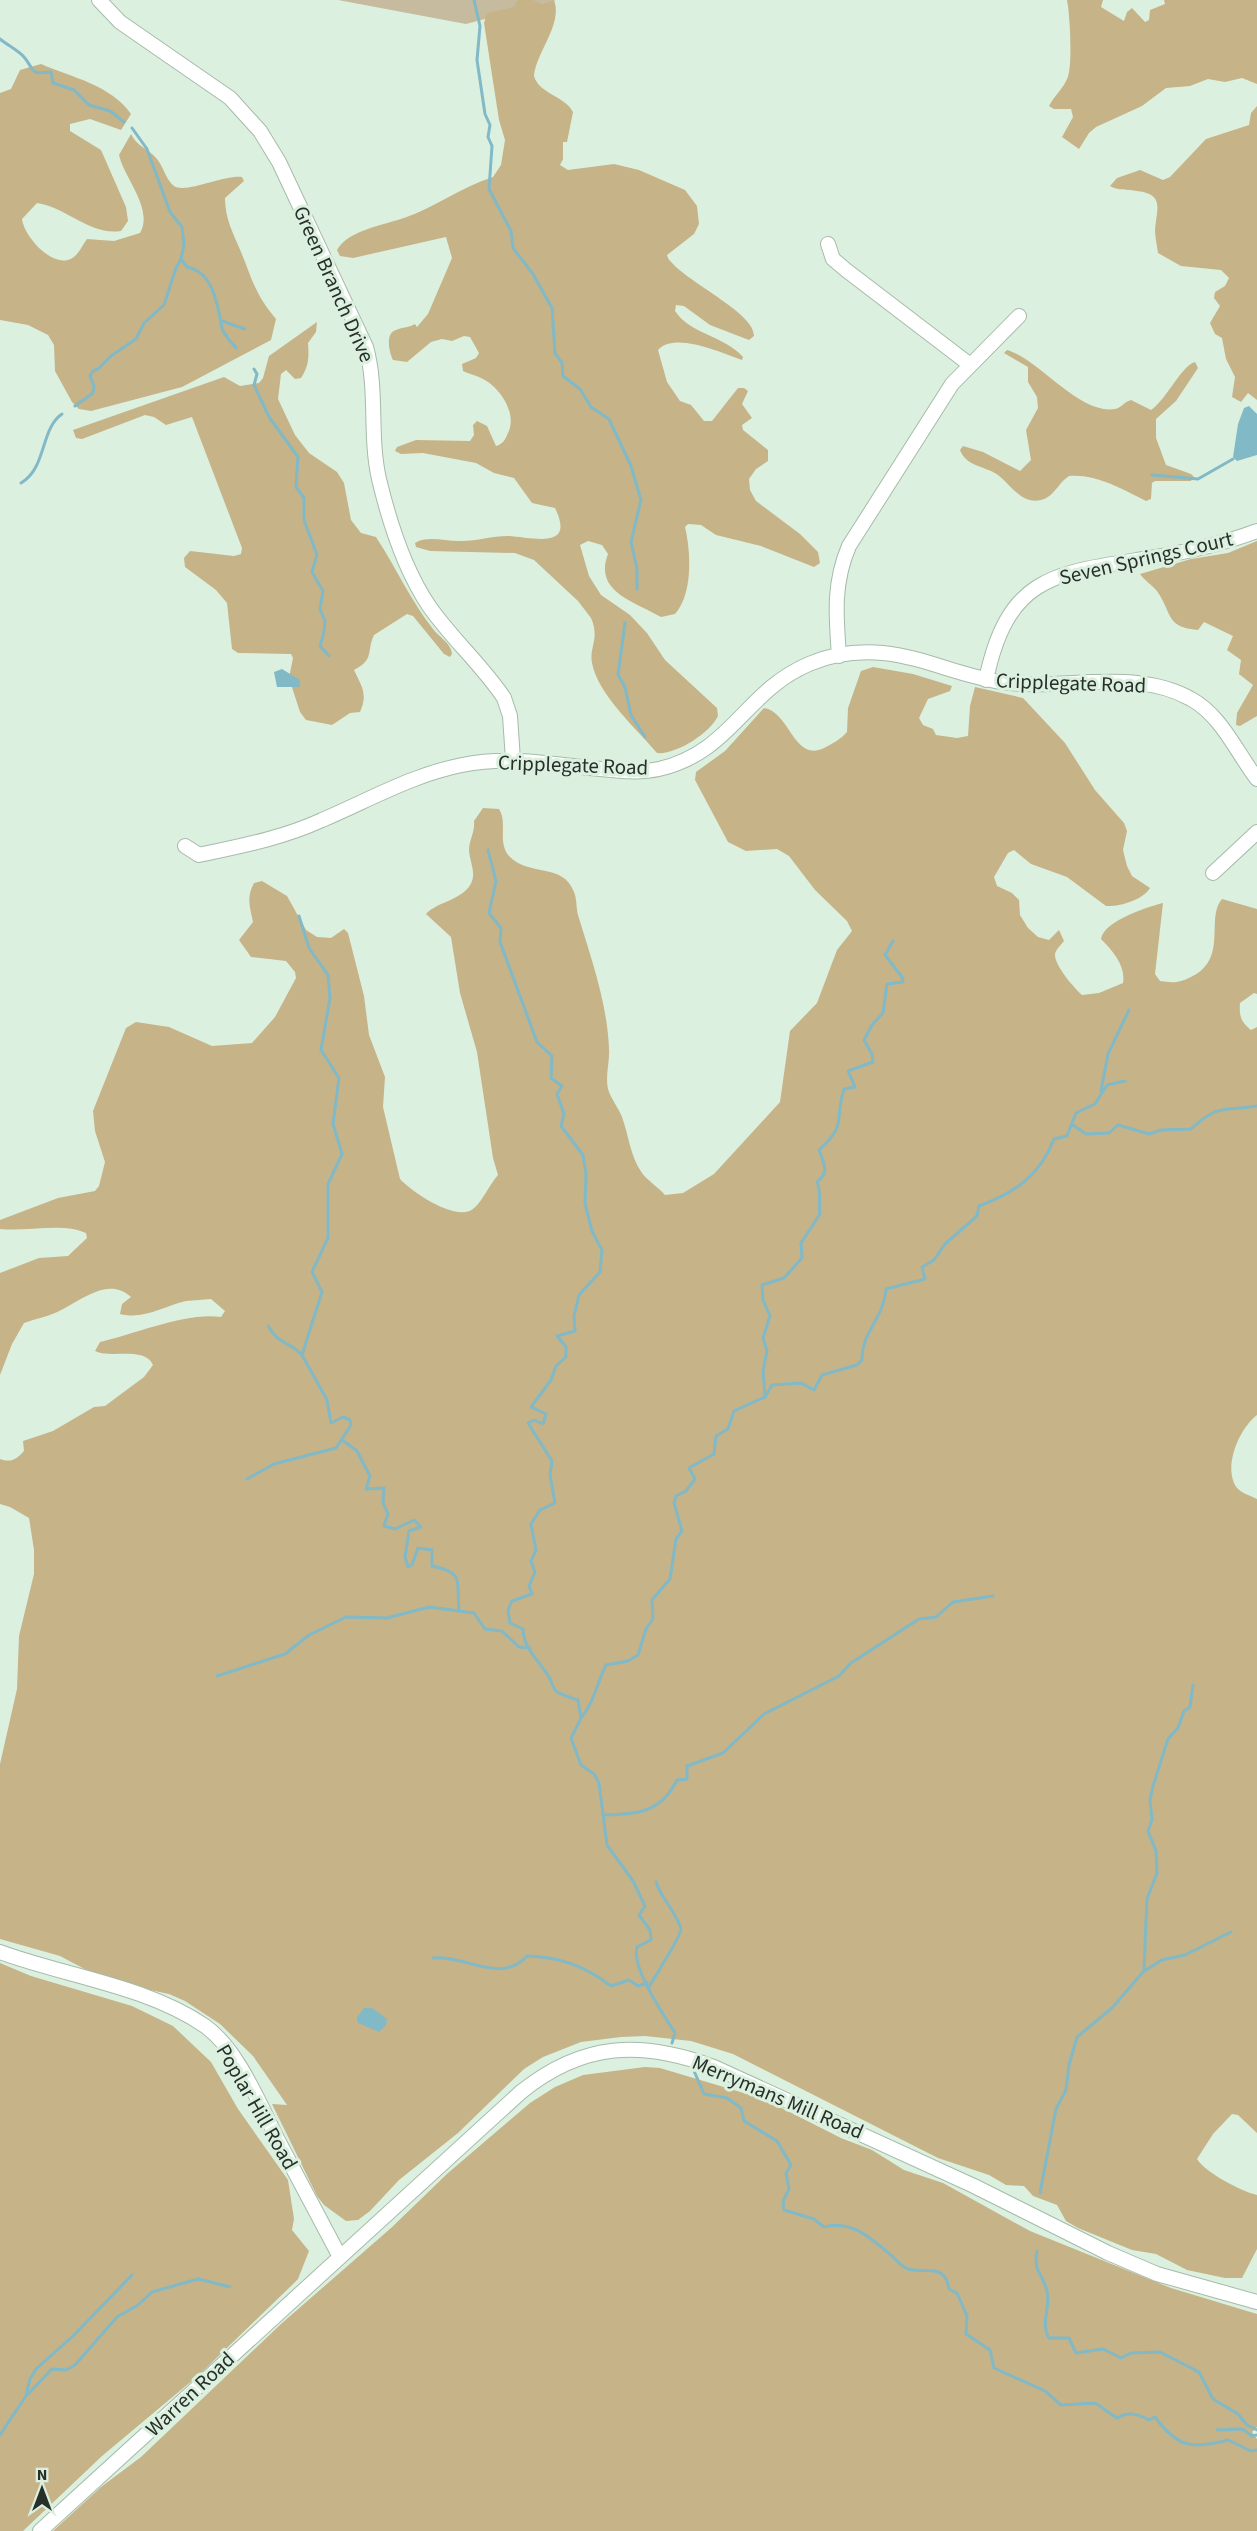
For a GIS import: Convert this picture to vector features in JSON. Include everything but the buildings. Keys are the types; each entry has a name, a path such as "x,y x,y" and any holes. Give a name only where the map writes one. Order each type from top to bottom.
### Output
{"street":[{"name":"Green Branch Drive","path":"99,0 120,22 230,98 268,142 366,347 373,376 377,469 405,558 430,607 504,698 510,716 513,760"},
{"path":"828,244 833,259 969,364"},
{"path":"840,656 836,586 845,557 946,394 969,364 1019,316"},
{"name":"Seven Springs Court","path":"986,680 997,634 1007,618 1034,590 1050,580 1090,567 1209,547 1257,531"},
{"name":"Cripplegate Road","path":"185,846 199,855 269,839 321,820 382,790 464,764 513,760 639,772 675,765 719,740 754,701 776,682 808,664 840,656 869,653 900,656 986,680 1048,685 1128,682 1172,690 1202,705 1216,720 1257,779"},
{"path":"1213,873 1257,832"},
{"name":"Poplar Hill Road","path":"0,1952 163,2005 207,2027 232,2055 250,2085 340,2257"},
{"name":"Merrymans Mill Road","path":"340,2257 544,2073 582,2056 636,2049 686,2057 714,2067 964,2181 1118,2258 1157,2274 1257,2302"},
{"name":"Warren Road","path":"39,2531 340,2257"}],"shaded area":[{"path":"338,0 556,0 466,24"},
{"path":"518,0 533,0 541,4 554,0 555,19 534,76 541,87 564,102 573,112 567,142 563,142 563,159 560,165 568,170 614,164 639,170 685,190 697,206 699,224 694,234 667,255 668,258 688,277 743,317 751,327 754,336 749,340 710,325 684,306 676,305 675,311 681,319 727,344 743,357 742,360 686,343 665,345 658,350 667,382 680,401 691,405 704,421 712,421 738,388 748,391 742,404 752,418 742,425 743,430 768,450 768,461 756,469 749,479 750,490 756,501 800,534 818,552 820,563 814,567 761,546 716,535 701,525 688,524 685,527 689,572 685,595 675,614 661,617 629,600 612,587 606,578 605,567 608,554 602,545 588,541 580,545 589,576 601,595 630,615 647,633 665,660 717,708 718,716 714,723 700,736 683,747 665,753 657,753 610,699 592,663 595,631 591,618 578,601 534,560 515,553 430,551 416,547 415,543 426,539 467,541 508,536 539,539 556,536 560,531 560,522 555,508 532,503 514,478 494,473 476,463 423,453 401,454 395,451 397,447 416,440 470,441 474,435 473,425 477,421 487,426 496,446 505,440 510,425 509,409 494,387 479,377 463,371 462,364 476,358 479,353 470,337 431,342 407,362 393,360 389,348 390,335 399,329 415,324 417,327 428,314 452,258 446,237 353,258 340,256 337,250 342,243 358,233 415,214 493,177 501,165 505,140 499,120 484,23 487,13 514,7"},
{"path":"1067,0 1103,0 1101,7 1124,21 1127,12 1132,8 1145,22 1149,20 1150,10 1165,4 1164,0 1257,0 1257,84 1242,78 1225,82 1208,79 1190,86 1166,88 1142,106 1096,127 1089,133 1079,149 1062,137 1073,117 1071,109 1054,109 1049,106 1069,73 1070,41"},
{"path":"41,64 102,89 123,104 131,114 121,130 90,119 70,124 70,131 101,150 126,207 128,221 121,231 99,229 37,203 22,219 33,241 46,254 61,260 68,260 77,254 87,239 114,241 140,233 143,224 141,204 119,155 131,134 136,142 157,159 174,186 187,188 242,177 244,181 225,198 226,213 255,287 276,319 271,340 182,387 91,411 79,409 72,402 55,371 54,345 48,335 28,325 0,320 0,93 11,89 20,70"},
{"path":"1257,106 1257,400 1248,393 1241,402 1232,397 1235,377 1226,359 1222,338 1215,334 1210,323 1220,306 1214,298 1215,292 1225,286 1229,278 1221,270 1181,266 1158,253 1155,233 1156,200 1146,193 1110,186 1117,178 1140,170 1163,180 1170,177 1206,139 1249,125 1251,113"},
{"path":"317,322 316,332 308,343 308,361 304,374 301,378 295,379 286,370 281,374 278,399 295,435 309,453 337,472 344,483 351,520 361,533 376,537 417,607 447,643 452,654 450,657 444,654 413,616 407,614 374,635 367,659 354,670 364,695 360,712 350,713 332,725 306,720 300,712 289,678 293,658 291,654 238,653 232,649 227,603 216,590 185,567 184,558 190,551 234,556 241,554 242,548 192,417 166,425 154,417 145,415 82,439 76,438 73,430 224,377 240,386 259,383 263,378 269,356"},
{"path":"1007,350 1019,355 1087,404 1101,409 1115,409 1131,400 1151,410 1184,370 1195,362 1198,368 1176,401 1156,419 1156,438 1166,465 1194,477 1191,481 1155,481 1152,483 1151,499 1146,501 1099,480 1069,476 1049,496 1034,501 1022,497 998,475 967,460 960,450 963,446 983,452 1020,471 1031,460 1026,430 1038,408 1037,397 1028,382 1028,367 1004,353"},
{"path":"1257,541 1257,716 1240,726 1236,725 1237,713 1253,685 1239,674 1241,660 1227,650 1233,636 1204,622 1198,630 1180,626 1171,618 1157,591 1140,574 1191,559 1228,553"},
{"path":"873,667 913,674 952,686 950,691 928,699 919,718 923,725 933,729 936,735 957,738 968,736 970,706 975,687 1023,698 1065,743 1095,790 1124,823 1127,831 1123,850 1127,866 1132,876 1150,888 1142,896 1130,902 1106,906 1067,877 1031,864 1014,850 1008,853 994,877 997,886 1012,893 1019,900 1020,915 1028,928 1038,937 1049,940 1059,930 1064,941 1057,949 1056,959 1065,976 1082,995 1099,993 1123,983 1121,965 1101,939 1110,926 1127,916 1163,903 1155,974 1160,981 1172,982 1191,977 1203,969 1209,960 1213,950 1217,907 1222,899 1257,909 1257,994 1254,993 1240,1003 1240,1015 1251,1030 1257,1027 1257,1415 1240,1437 1231,1465 1234,1483 1238,1489 1257,1499 1257,2133 1238,2115 1232,2114 1213,2134 1197,2159 1224,2181 1257,2195 1257,2249 1242,2278 1225,2278 1187,2270 1156,2254 1132,2250 1078,2228 1066,2221 1057,2205 1033,2196 1024,2186 1006,2185 989,2175 938,2158 733,2054 691,2041 645,2036 581,2042 543,2057 524,2069 458,2133 399,2180 370,2211 358,2220 346,2221 324,2205 317,2196 272,2104 287,2105 253,2056 220,2024 185,2001 169,1994 127,1985 94,1974 60,1956 0,1939 0,1764 17,1689 19,1636 34,1574 34,1550 29,1518 0,1504 0,1459 7,1461 14,1459 24,1451 23,1441 53,1431 94,1407 105,1406 144,1377 153,1365 149,1359 135,1354 109,1354 95,1351 100,1342 177,1321 207,1316 221,1317 225,1311 211,1299 186,1301 146,1314 120,1314 122,1304 131,1297 122,1291 103,1290 55,1313 24,1323 12,1344 0,1375 0,1273 39,1258 68,1256 87,1238 86,1233 66,1228 0,1229 0,1220 58,1198 95,1191 99,1186 105,1162 95,1131 93,1111 126,1028 136,1022 169,1027 212,1046 252,1043 275,1017 296,978 295,972 286,961 251,957 239,940 253,922 249,902 250,893 254,883 262,881 287,896 306,930 317,937 331,938 344,929 348,933 364,996 369,1035 385,1077 383,1107 400,1179 424,1198 446,1209 465,1212 473,1209 498,1175 493,1158 477,1052 460,993 451,937 426,914 460,895 471,884 473,874 469,849 474,821 483,808 499,809 503,820 505,851 509,856 526,866 562,877 574,892 578,915 598,980 608,1031 609,1093 622,1117 632,1153 642,1173 665,1195 683,1193 714,1174 780,1102 790,1031 817,1003 837,950 852,931 847,921 815,890 789,856 777,849 746,851 728,842 695,780 696,772 725,751 764,708 773,711 806,749 814,751 833,743 847,732 848,708 861,671"},
{"path":"0,1963 31,1976 132,2006 173,2026 211,2062 238,2109 288,2180 294,2219 292,2230 309,2251 298,2279 291,2286 200,2374 102,2456 23,2531 0,2531"},
{"path":"645,2067 660,2068 764,2099 841,2138 872,2150 904,2170 943,2183 1030,2231 1171,2288 1257,2314 1257,2427 1252,2432 1257,2439 1257,2531 53,2531 101,2487 141,2457 281,2324 391,2228 448,2173 530,2103 555,2087 583,2075"}],"water":[{"path":"1249,406 1257,414 1257,455 1237,461 1233,457 1238,424 1244,408"},
{"path":"282,669 300,680 300,687 277,687 274,672"},
{"path":"364,2008 372,2008 387,2019 386,2025 379,2032 358,2023 357,2017"}],"waterway":[{"path":"474,0 480,26 477,60 485,114 490,125 488,137 492,146 489,189 511,231 513,248 533,274 552,308 555,353 562,363 563,376 580,389 591,407 609,419 631,466 641,500 631,542 637,568 637,589"},
{"path":"0,39 22,54 33,70 39,73 51,72 53,83 74,90 89,105 110,111 124,122"},
{"path":"75,406 93,393 94,386 90,376 93,371 136,339 144,323 164,305 184,245 182,227 170,212 147,149 132,128"},
{"path":"181,259 187,267 196,270 209,283 223,331 236,348"},
{"path":"222,321 245,329"},
{"path":"254,369 257,374 254,385 269,417 298,457 296,487 304,498 304,520 317,555 312,572 323,591 320,609 325,621 320,646 329,656"},
{"path":"21,483 35,468 50,429 62,414"},
{"path":"1152,475 1198,479 1233,459"},
{"path":"625,623 618,675 625,687 631,715 645,737"},
{"path":"488,850 496,881 489,913 501,928 500,942 537,1042 552,1056 551,1078 562,1086 557,1094 564,1114 561,1126 583,1155 586,1174 585,1204 592,1231 602,1250 600,1272 579,1295 574,1316 575,1331 557,1336 566,1347 566,1357 556,1366 551,1380 531,1407 546,1414 543,1424 534,1420 528,1423 552,1461 550,1475 555,1503 540,1510 531,1524 536,1550 531,1561 535,1572 529,1586 532,1594 512,1601 508,1610 510,1623 523,1629 525,1642 556,1691 578,1700 581,1718 571,1738 581,1765 594,1774 599,1783 607,1845 633,1881 645,1906 639,1915 650,1930 651,1940 637,1947 636,1956 643,1979 675,2033 672,2043"},
{"path":"299,916 309,948 328,975 330,998 321,1050 339,1078 333,1124 342,1154 328,1184 328,1238 312,1272 322,1292 302,1355"},
{"path":"765,1396 763,1371 767,1351 763,1338 770,1316 763,1300 762,1285 784,1278 802,1258 801,1243 820,1214 817,1182 824,1175 825,1168 819,1150 834,1134 837,1127 844,1089 855,1087 848,1071 873,1062 872,1054 864,1040 872,1025 883,1013 887,984 903,982 902,977 885,955 893,941"},
{"path":"1101,1091 1108,1054 1129,1010"},
{"path":"581,1718 592,1699 606,1665 628,1661 638,1655 646,1629 653,1619 652,1600 670,1579 676,1539 682,1531 674,1503 676,1496 686,1491 695,1479 689,1468 714,1454 716,1436 728,1429 734,1411 765,1397 772,1385 801,1383 814,1390 822,1375 857,1365 862,1360 865,1341 881,1309 886,1289 925,1279 922,1267 934,1260 945,1244 977,1216 979,1206 1004,1195 1024,1182 1041,1163 1054,1139 1067,1136 1076,1113 1095,1104 1107,1085 1125,1081"},
{"path":"1073,1125 1086,1134 1109,1133 1118,1125 1149,1134 1161,1130 1191,1129 1215,1112 1257,1106"},
{"path":"247,1479 274,1464 336,1448 351,1425 350,1420 343,1417 331,1423 327,1400 302,1355 277,1337 268,1326"},
{"path":"342,1440 357,1451 370,1476 366,1489 384,1488 383,1503 388,1514 384,1526 395,1529 414,1520 421,1527 409,1531 405,1557 408,1567 412,1565 418,1548 432,1550 432,1566 450,1572 457,1579 459,1610"},
{"path":"604,1815 627,1814 647,1810 656,1805 671,1791 677,1780 687,1779 687,1766 723,1753 764,1714 839,1676 851,1663 919,1619 936,1617 953,1602 993,1596"},
{"path":"217,1676 285,1654 309,1635 346,1617 387,1618 429,1607 474,1613 485,1629 502,1631 519,1647 530,1648"},
{"path":"1144,1970 1147,1899 1157,1873 1156,1851 1148,1831 1152,1820 1150,1800 1168,1739 1178,1728 1184,1711 1190,1707 1193,1685"},
{"path":"649,1987 673,1948 681,1929 656,1882"},
{"path":"1040,2193 1056,2109 1066,2090 1069,2065 1077,2037 1112,2008 1144,1971 1162,1960 1185,1955 1231,1932"},
{"path":"433,1958 458,1960 495,1969 517,1964 527,1956 550,1958 582,1968 611,1986 629,1980 638,1986 647,1983"},
{"path":"694,2071 704,2094 727,2098 741,2108 744,2121 777,2141 791,2165 786,2173 789,2189 783,2201 784,2210 814,2219 824,2227 844,2226 853,2229 870,2238 902,2266 914,2270 939,2272 943,2275 949,2289 957,2293 967,2316 966,2334 990,2350 994,2368 1045,2391 1061,2405 1095,2403 1117,2418 1129,2414 1149,2420 1155,2417 1171,2435 1186,2443 1204,2445 1228,2440 1251,2451 1257,2450"},
{"path":"1037,2251 1036,2264 1048,2297 1045,2327 1049,2338 1069,2338 1076,2353 1103,2349 1121,2358 1131,2353 1160,2352 1199,2372 1213,2399 1238,2414 1247,2425 1257,2430"},
{"path":"26,2395 30,2379 36,2369 73,2336 132,2275"},
{"path":"0,2435 26,2396 52,2369 66,2370 75,2365 117,2317 138,2305 152,2292 198,2279 230,2287"},
{"path":"1217,2430 1242,2429 1252,2436 1257,2435"}]}
